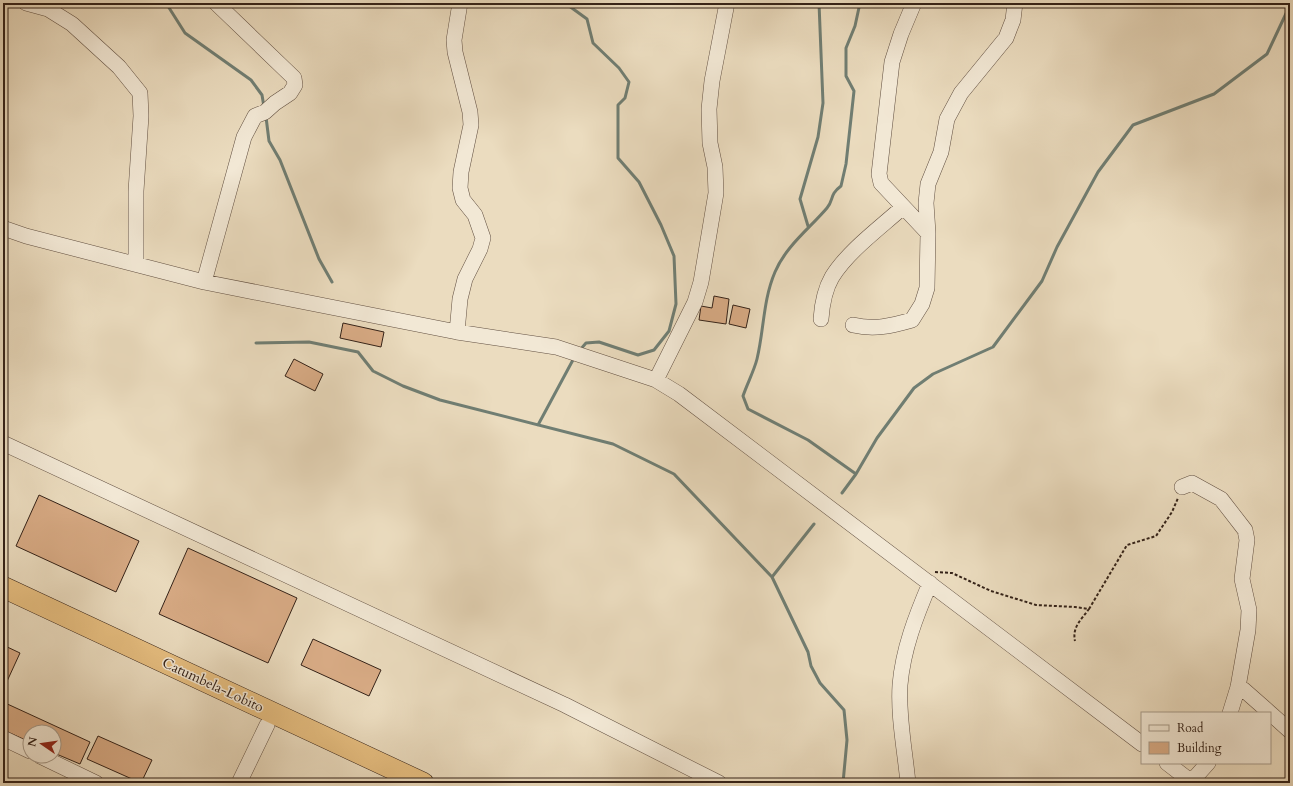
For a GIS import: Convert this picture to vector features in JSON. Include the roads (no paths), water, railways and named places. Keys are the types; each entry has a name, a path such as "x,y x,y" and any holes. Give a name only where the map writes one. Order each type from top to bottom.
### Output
{"highway":[{"name":"Catumbela-Lobito","path":"3,587 424,783"},
{"name":"Catumbela-Lobito","path":"3,602 392,783"}],"street":[{"path":"26,3 48,9 72,24 119,67 140,93 141,116 136,191 136,264"},
{"path":"204,282 244,137 255,116 265,112 290,93 295,85 294,78 216,3"},
{"path":"457,332 460,299 465,279 480,249 482,238 475,216 463,200 460,188 461,172 471,125 470,112 455,52 454,40 460,3"},
{"path":"656,380 695,302 701,282 716,193 715,166 710,143 708,109 727,3"},
{"path":"914,3 901,34 892,62 878,174 881,183 928,233"},
{"path":"852,325 877,328 912,320 922,304 927,288 928,233 926,203 928,184 941,152 947,119 961,93 1006,38 1013,20 1015,3"},
{"path":"821,319 825,293 832,277 855,251 903,207"},
{"path":"3,228 26,236 204,282 457,332 556,347 656,380 679,394 1141,743"},
{"path":"3,443 558,702 719,783"},
{"path":"1182,487 1192,483 1221,499 1245,530 1247,540 1242,579 1249,610 1248,630 1238,687 1230,712"},
{"path":"908,783 900,708 900,685 910,631 930,583"},
{"path":"1238,687 1244,690 1269,712"},
{"path":"1271,714 1290,731"},
{"path":"239,783 267,725"},
{"path":"3,738 22,747"},
{"path":"57,764 96,783"},
{"path":"1168,764 1192,783 1207,764"}],"waterway":[{"path":"166,3 185,33 251,80 262,95 264,107"},
{"path":"565,3 587,19 593,43 619,68 629,82 625,98 618,105 618,158 639,182 661,225 674,256 676,304 669,331 654,350 638,355 599,342 586,343 580,350"},
{"path":"808,226 800,199 818,137 823,103 819,3"},
{"path":"856,474 808,440 748,409 743,396 757,359 768,293 775,272 785,254 827,208 833,195 841,186 846,164 854,91 846,76 846,48 855,26 860,3"},
{"path":"842,493 856,474 877,438 914,388 933,374 993,347 1042,281 1057,247 1098,172 1133,125 1214,94 1267,54 1290,5"},
{"path":"266,117 269,141 280,160 319,259 332,282"},
{"path":"256,343 309,342 358,352 373,371 403,386 440,400 613,444 674,474 772,577 808,652 811,666 820,683 844,710 847,740 843,783"},
{"path":"538,425 574,358"},
{"path":"772,577 814,524"}]}
